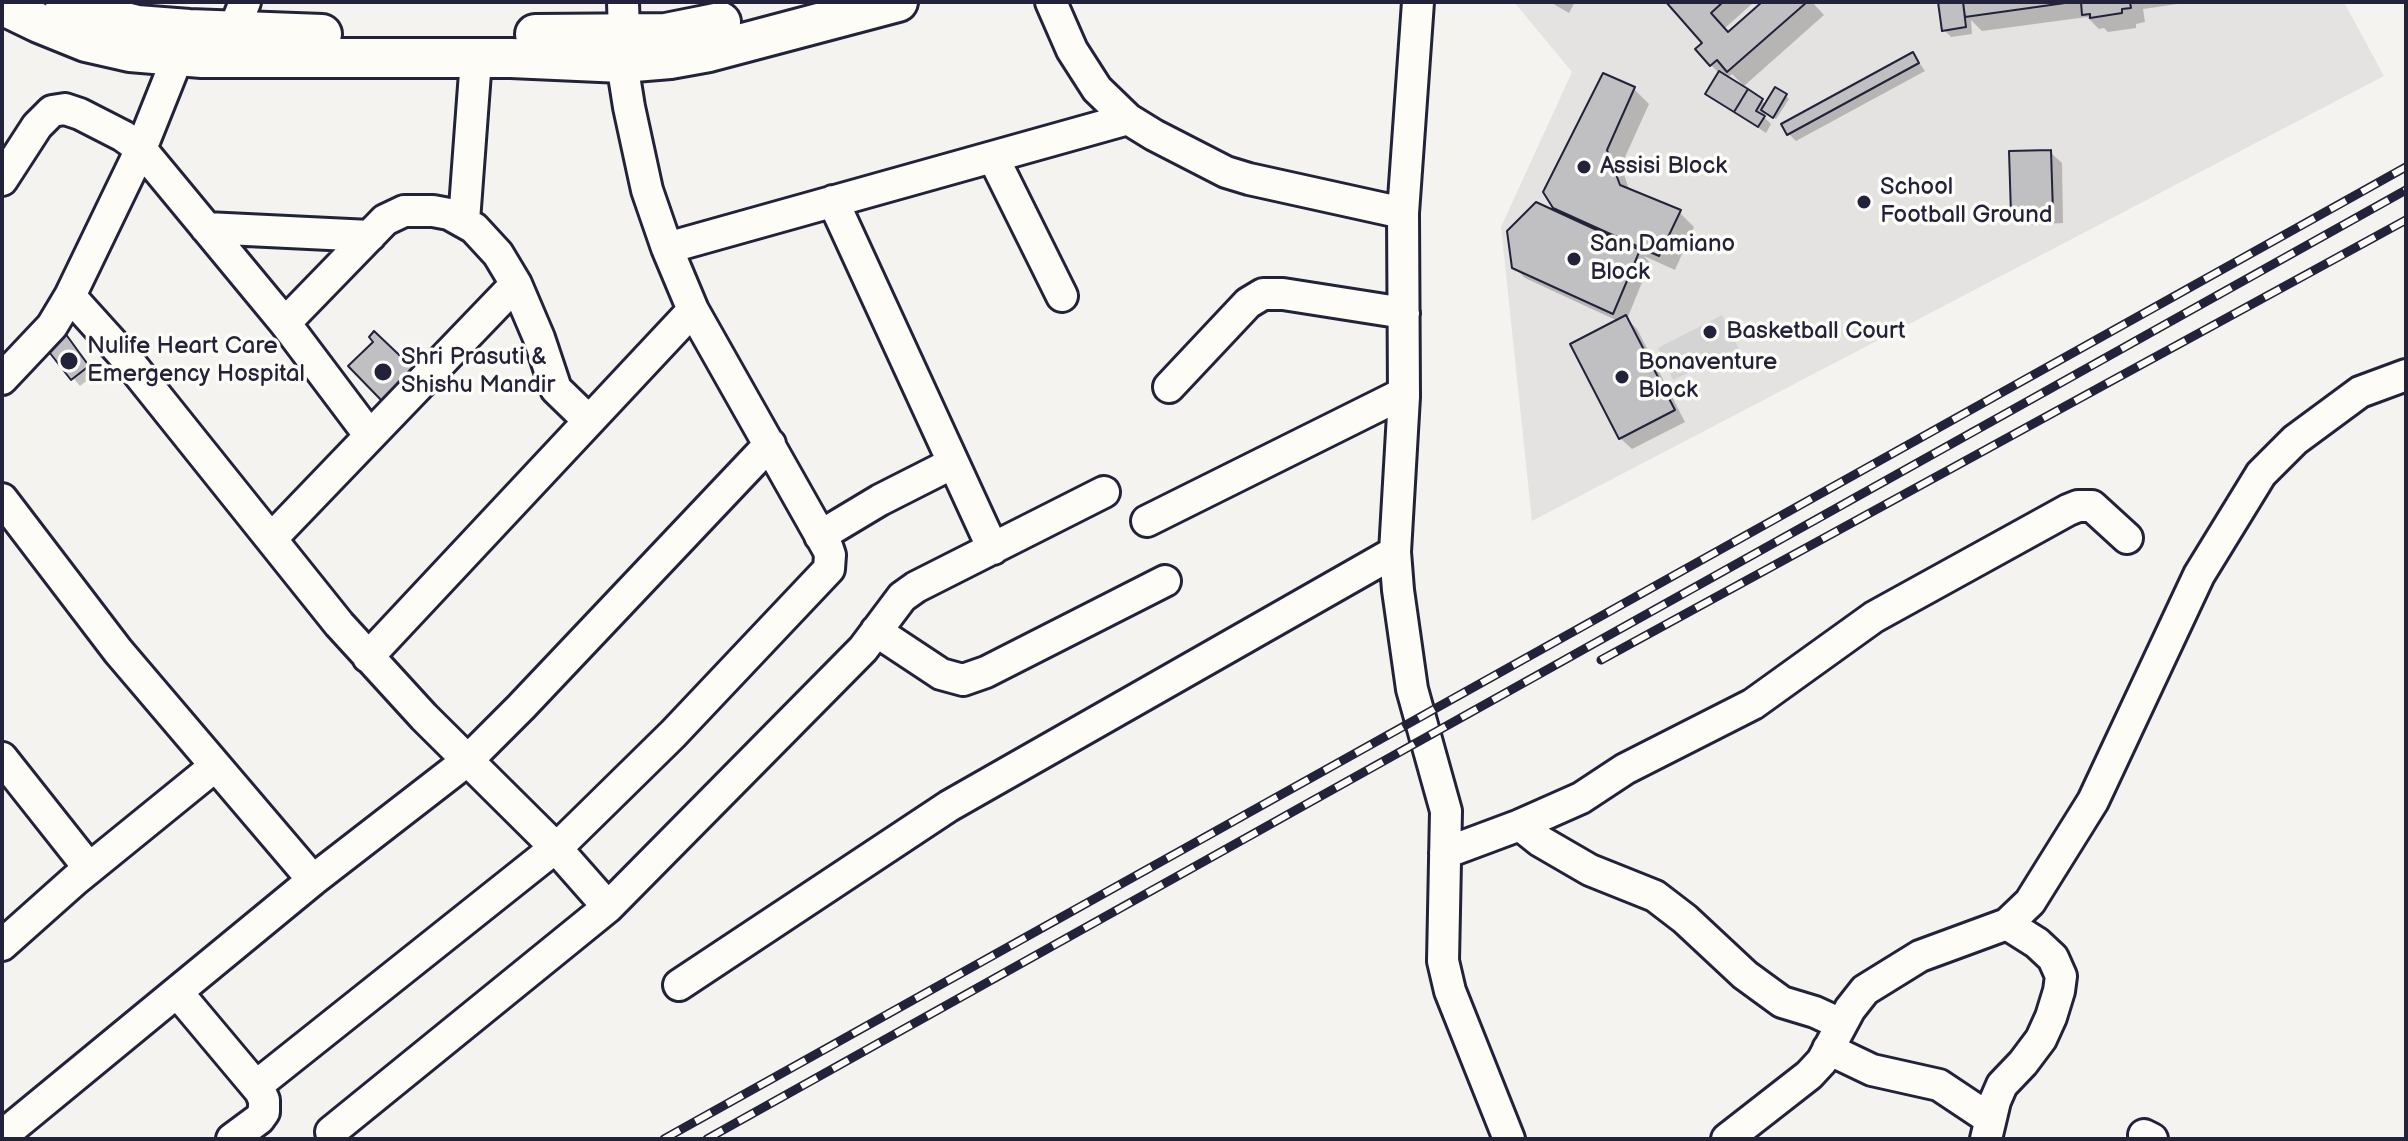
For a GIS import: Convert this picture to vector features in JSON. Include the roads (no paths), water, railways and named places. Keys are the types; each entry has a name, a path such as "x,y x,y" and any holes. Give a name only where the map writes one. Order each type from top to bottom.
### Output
{"main road":[{"path":"65,2 184,43"},
{"path":"2,5 86,42 130,52 233,31 666,33 702,27 794,2"},
{"path":"233,31 476,59 623,33 670,59 709,52 898,2"}],"street":[{"path":"1051,2 1083,69 1112,106 1128,119 1237,176 1403,213"},
{"path":"1418,2 1403,213 1404,393 1395,552 1412,689 1446,811 1443,961 1450,991 1509,1139"},
{"path":"256,1086 556,848 612,797 829,569 830,555 693,310 667,248 647,190 629,107 623,33"},
{"path":"2,379 52,326 70,296 141,149 184,43"},
{"path":"464,221 476,59"},
{"path":"2,180 37,126 46,115 59,109 80,114 123,136 141,149 285,323 370,436"},
{"path":"667,248 1128,119"},
{"path":"993,157 1062,296"},
{"path":"833,201 993,549"},
{"path":"285,323 385,220 404,211 433,211 464,221 498,254 516,284 556,389 589,421"},
{"path":"206,228 370,236"},
{"path":"272,538 516,284"},
{"path":"1169,387 1248,303 1263,294 1283,294 1404,313"},
{"path":"70,296 126,358 368,657 556,848 608,907"},
{"path":"368,657 693,310"},
{"path":"1727,1139 1809,1075 1865,990 1920,956 2007,924 2030,902 2093,801 2199,575 2261,474 2295,440 2360,392 2406,375"},
{"path":"1147,521 1404,393"},
{"path":"2,1136 313,880 468,760 770,444"},
{"path":"820,536 880,500 953,463"},
{"path":"331,1132 608,907 863,649 893,607 916,587 1104,492"},
{"path":"2,499 118,651 313,880"},
{"path":"1445,853 1581,798 1625,769 1753,704 1874,617 2068,510 2092,506 2127,538"},
{"path":"679,985 949,806 1395,552"},
{"path":"876,631 941,674 963,680 986,672 1165,581"},
{"path":"2,758 89,868"},
{"path":"2,945 89,868 214,767"},
{"path":"1520,825 1540,841 1590,870 1655,896 1685,919 1745,975 1782,1002 1815,1012 1835,1037 1872,1070 1939,1085 1988,1129 2002,1085 2041,1039 2055,1004 2061,976 2045,949 2007,924"},
{"path":"177,992 256,1086 264,1100 264,1112 232,1139"}],"railway":[{"path":"664,1139 2406,167"},
{"path":"707,1139 2406,190"},
{"path":"1601,660 2406,220"}],"place":[{"name":"Assisi Block","path":"1584,167"},
{"name":"School Football Ground","path":"1864,202"},
{"name":"San Damiano Block","path":"1574,259"},
{"name":"Basketball Court","path":"1710,332"},
{"name":"Nulife Heart Care Emergency Hospital","path":"69,361"},
{"name":"Shri Prasuti & Shishu Mandir","path":"383,372"},
{"name":"Bonaventure Block","path":"1622,377"}]}
